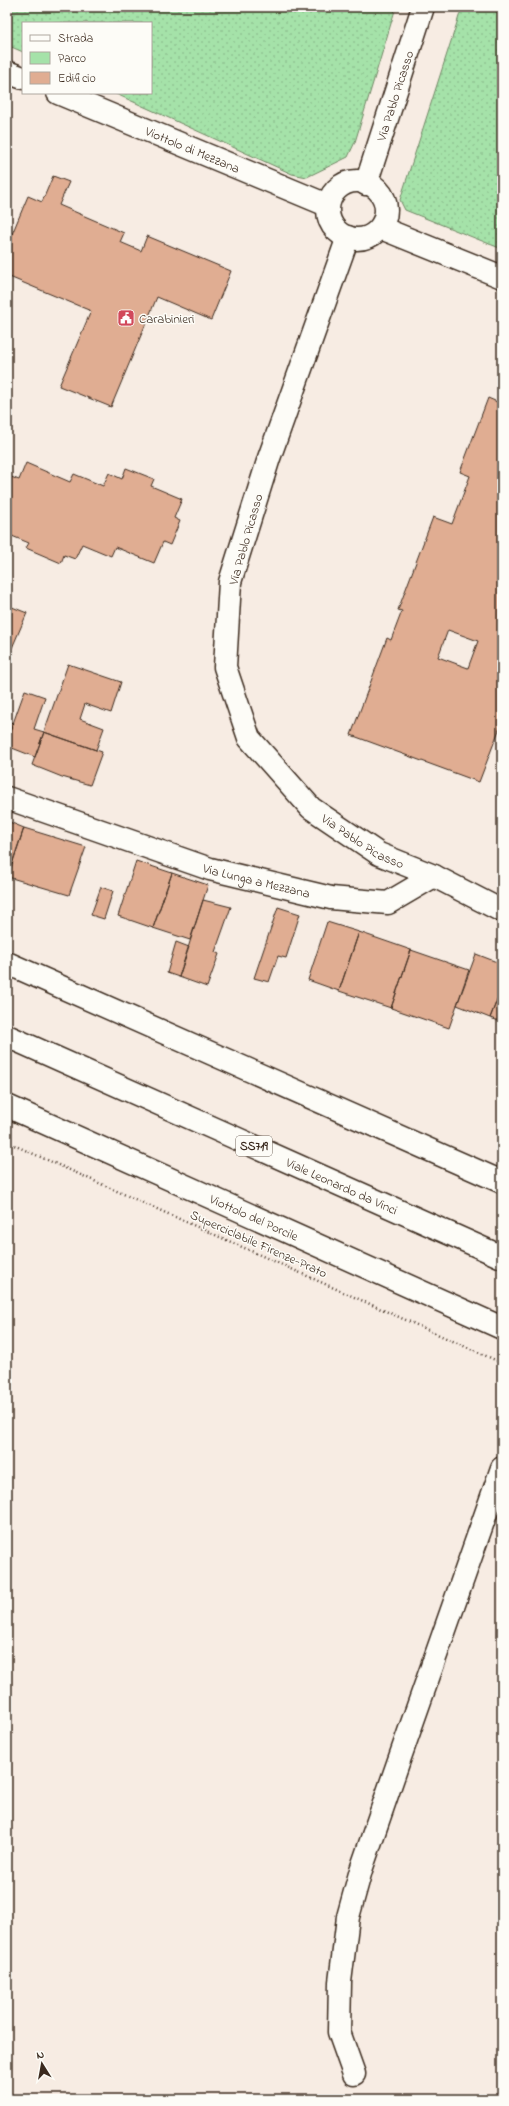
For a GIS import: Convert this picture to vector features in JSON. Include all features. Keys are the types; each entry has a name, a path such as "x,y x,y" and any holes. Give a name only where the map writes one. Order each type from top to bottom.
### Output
{"main road":[{"name":"Via Pablo Picasso","path":"366,184 423,7"},
{"path":"7,72 22,78"},
{"name":"Viottolo di Mezzana","path":"60,94 327,205"},
{"path":"354,181 366,184 379,192 384,201 385,220 379,231 365,239 348,237 332,226 327,212 327,205 333,192 340,187 354,181"},
{"path":"381,228 502,277"},
{"name":"Via Pablo Picasso","path":"348,237 269,458 230,582 225,667 249,738 311,808 379,854 434,876"},
{"name":"Via Lunga a Mezzana","path":"7,798 210,869 331,898 388,903 434,876"},
{"path":"434,876 502,911"},
{"path":"7,963 502,1182"},
{"name":"Viale Leonardo da Vinci","path":"7,1036 502,1257"},
{"name":"Viottolo del Porcile","path":"7,1106 502,1328"},
{"path":"354,2074 339,2032 340,1982 348,1917 361,1870 502,1468"}],"path":[{"name":"Superciclabile Firenze-Prato","path":"7,1142 502,1362"}],"green space":[{"path":"7,7 396,7 355,142 348,157 307,177 292,174 116,94 152,94 152,22 22,22 22,52 7,45"},
{"path":"462,7 502,7 502,249 405,210 400,200"}],"building":[{"path":"53,176 69,182 59,205 124,233 120,242 141,251 147,236 231,271 211,320 157,297 111,407 59,386 91,311 7,276 7,246 28,196 42,202"},
{"path":"488,398 502,404 502,722 479,782 351,735 387,638 391,640 402,611 398,610 433,517 452,524 470,476 460,472","holes":["448,630 478,641 468,668 438,657"]},
{"path":"26,463 70,482 74,474 103,486 109,473 122,479 126,468 154,479 151,486 182,499 174,518 180,521 170,545 163,542 154,563 115,547 111,556 82,544 75,559 64,555 61,563 26,548 29,543 7,534 7,487 11,477 19,480"},
{"path":"7,605 27,613 12,648 7,646"},
{"path":"68,664 121,682 111,713 85,704 80,719 104,728 96,750 44,732"},
{"path":"25,690 45,697 34,729 44,732 35,757 7,746 7,740"},
{"path":"7,721 13,723 7,740"},
{"path":"44,732 102,752 90,785 62,777 32,765"},
{"path":"7,821 24,828 7,878"},
{"path":"24,828 86,847 69,895 8,877"},
{"path":"136,861 172,873 153,928 118,916"},
{"path":"172,873 208,885 190,940 153,928"},
{"path":"101,887 113,891 104,919 91,915"},
{"path":"203,900 231,907 215,952 219,954 207,987 179,977"},
{"path":"278,907 300,914 286,958 278,956 269,982 254,978"},
{"path":"327,922 359,932 339,991 308,980"},
{"path":"359,932 411,950 391,1008 339,991"},
{"path":"176,942 189,947 179,977 167,973"},
{"path":"411,950 469,970 449,1028 391,1008"},
{"path":"476,954 502,964 502,987 490,1018 457,1005"},
{"path":"502,987 502,1022 490,1018"}],"place":[{"name":"Carabinieri","path":"126,318"}]}
